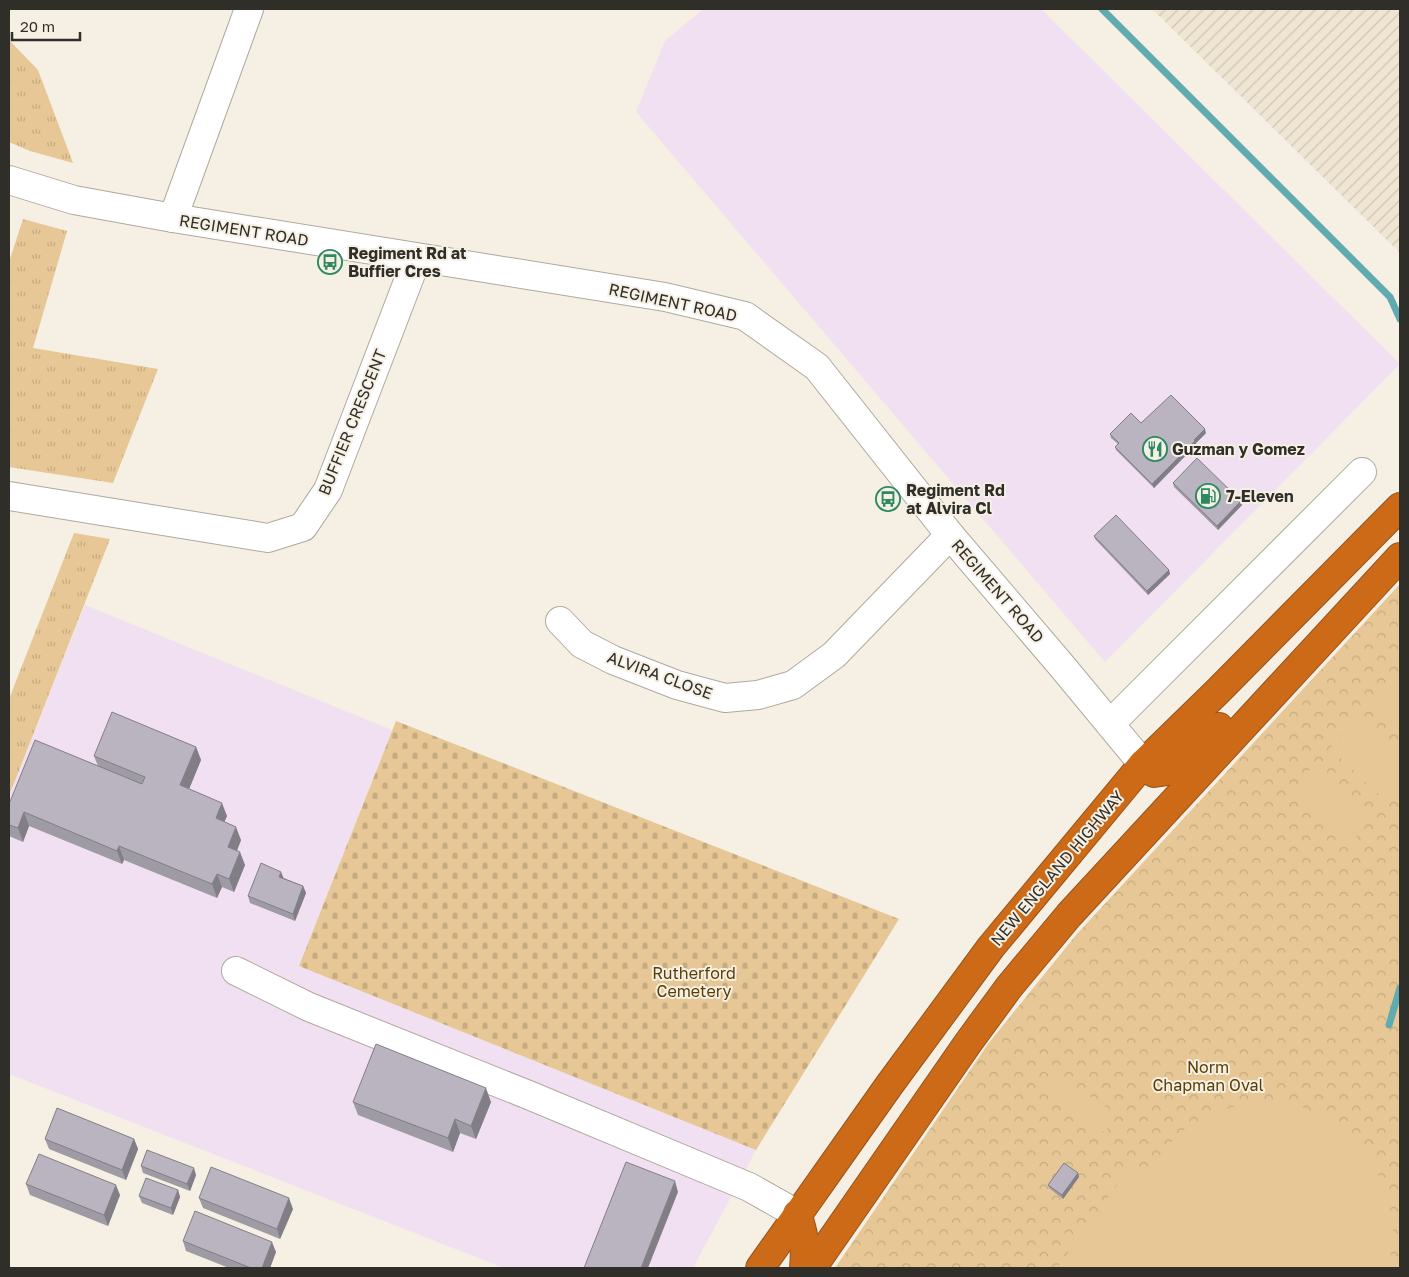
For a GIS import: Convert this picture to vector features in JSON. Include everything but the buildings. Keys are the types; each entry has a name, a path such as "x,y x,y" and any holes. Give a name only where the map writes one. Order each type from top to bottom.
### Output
{"highway":[{"name":"NEW ENGLAND HIGHWAY","path":"760,1268 890,1084 991,946 1143,764 1400,507"},
{"path":"812,1268 1009,987 1069,915 1400,557"},
{"path":"1143,764 1154,772 1168,771 1181,765 1247,698 1292,674"},
{"path":"797,1214 804,1232 806,1252 804,1268"}],"street":[{"path":"173,218 249,9"},
{"name":"REGIMENT ROAD","path":"9,180 74,200 173,218 665,297 744,316 817,367 950,535 1054,656 1143,764"},
{"name":"BUFFIER CRESCENT","path":"9,496 268,538 303,527 328,490 417,258"},
{"path":"1110,724 1362,472"},
{"name":"ALVIRA CLOSE","path":"560,622 582,644 613,660 677,685 725,698 758,695 793,686 834,655 950,535"},
{"path":"236,971 310,1007 749,1186 797,1214"}],"shaded area":[{"path":"703,9 1041,9 1400,364 1105,662 636,112 665,41"},
{"path":"1152,9 1400,9 1400,253"},
{"path":"85,605 392,730 299,966 756,1150 693,1268 504,1268 9,1074 9,796"}],"green space":[{"path":"9,40 38,70 73,163 30,151 9,142"},
{"path":"23,219 67,231 33,348 158,369 113,483 9,467 9,262"},
{"path":"74,533 110,539 9,796 9,699"},
{"name":"Norm Chapman Oval","path":"1400,584 1400,1268 835,1268 988,1044 1076,935"},
{"path":"1394,678 1400,684 1400,736 1368,705"},
{"path":"1356,719 1400,761 1400,789 1388,803 1330,748"},
{"name":"Rutherford Cemetery","path":"396,721 899,919 756,1150 299,966"},
{"path":"1315,764 1374,816 1350,844 1291,791"},
{"path":"1051,1072 1117,1114 1105,1133 1039,1090"},
{"path":"1259,1102 1302,1107 1341,1127 1370,1157 1388,1195 1394,1236 1388,1268 1057,1268 1132,1164 1148,1175 1150,1168 1178,1134 1216,1111"}],"waterway":[{"path":"1102,9 1390,297 1400,319"},
{"path":"1389,1025 1400,988"}],"place":[{"name":"Regiment Rd at Buffier Cres","path":"330,262"},
{"name":"Guzman y Gomez","path":"1155,449"},
{"name":"7-Eleven","path":"1208,496"},
{"name":"Regiment Rd at Alvira Cl","path":"888,499"}]}
